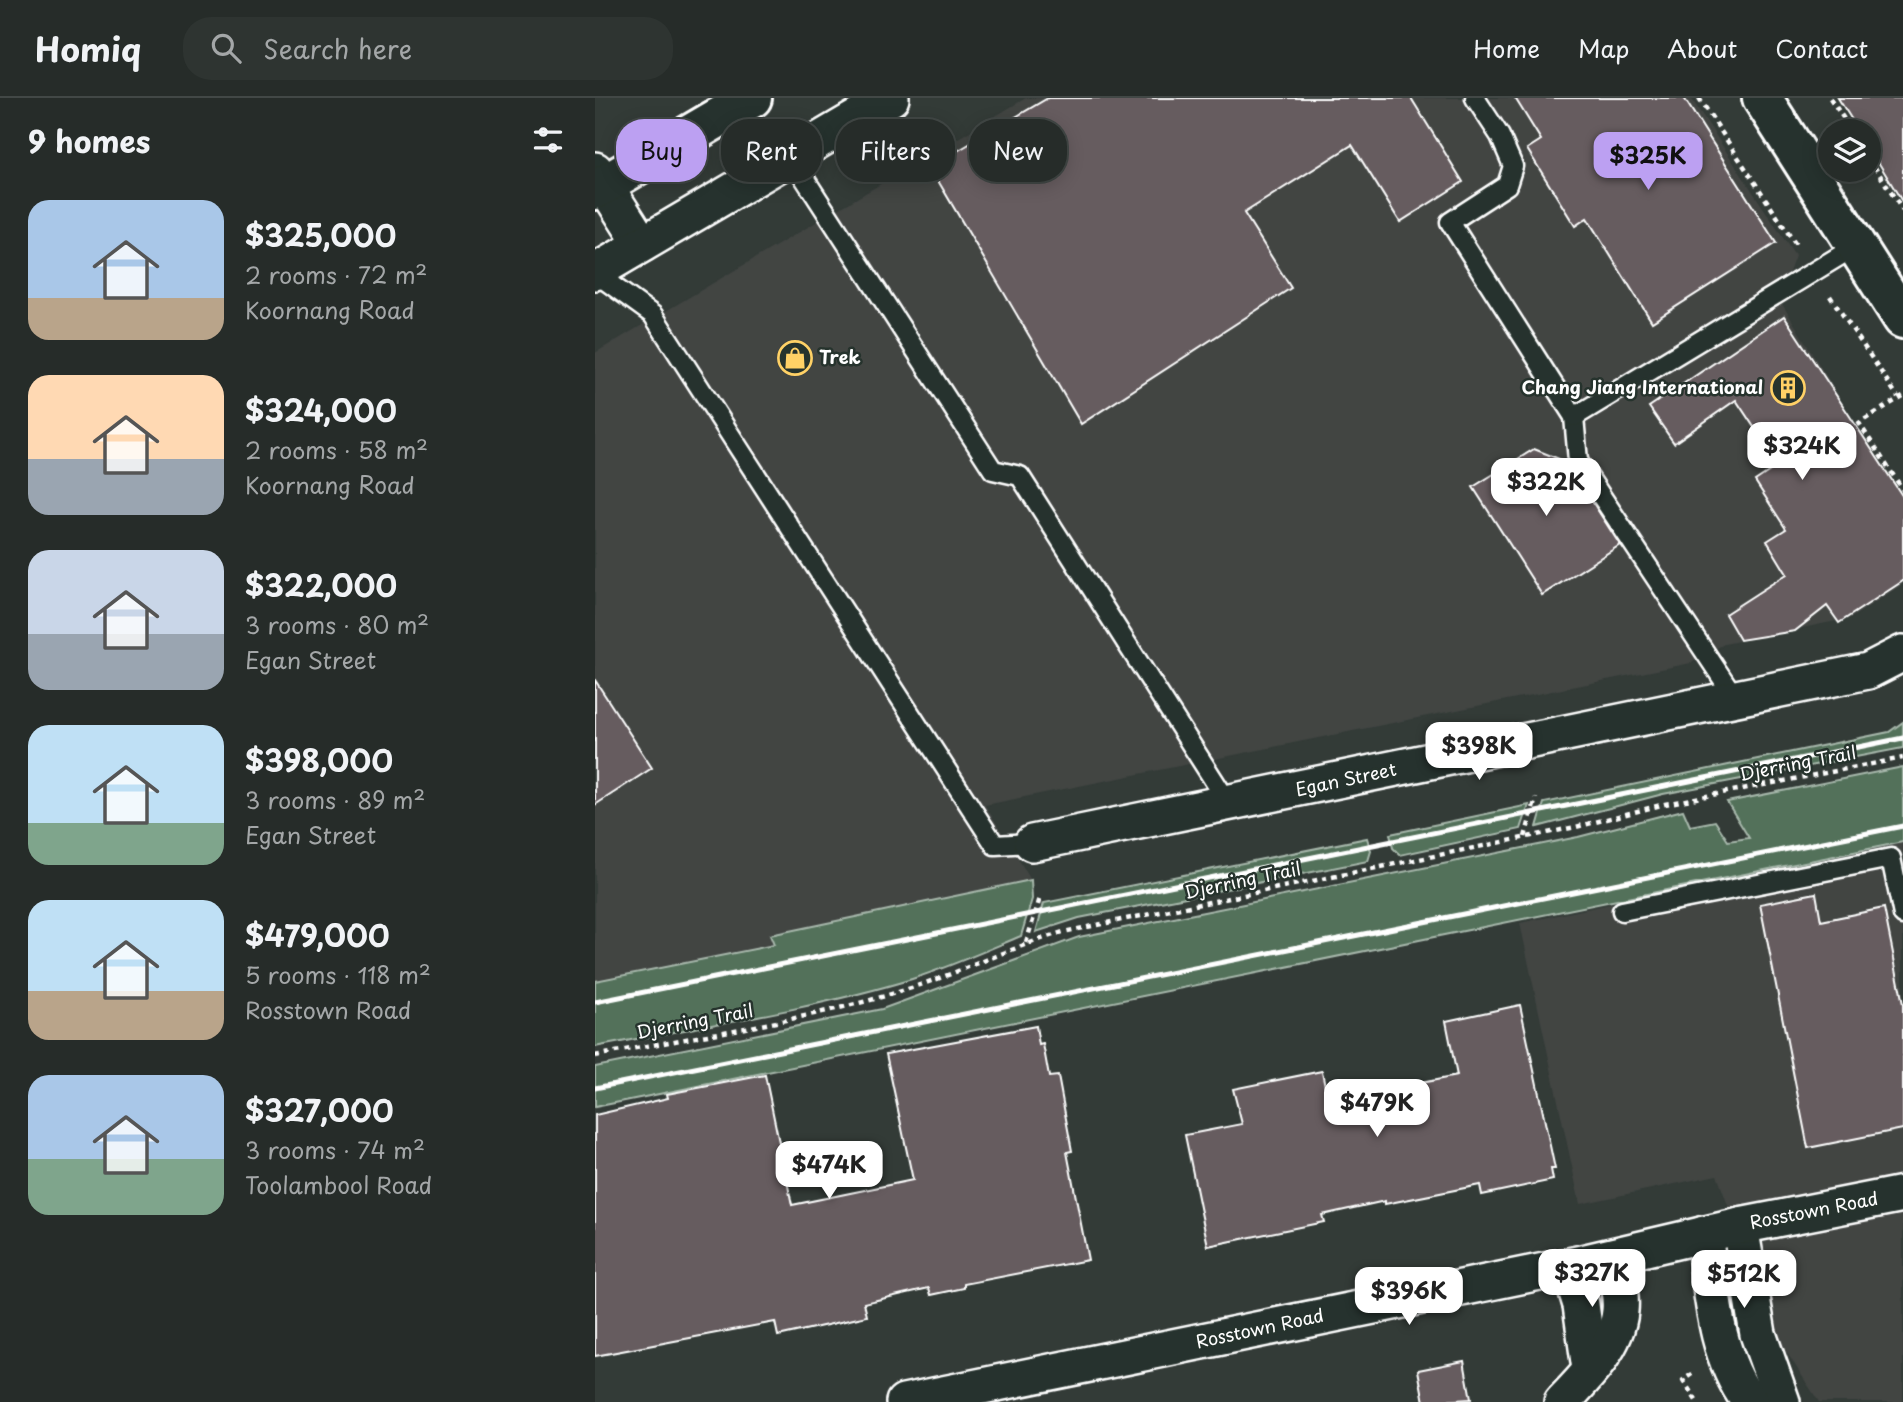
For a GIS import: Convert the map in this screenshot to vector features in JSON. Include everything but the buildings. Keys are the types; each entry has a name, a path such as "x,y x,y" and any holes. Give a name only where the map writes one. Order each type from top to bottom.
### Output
{"main road":[{"path":"598,181 752,98"},
{"path":"1762,98 1903,319"}],"street":[{"path":"822,138 891,98"},
{"path":"598,181 642,244"},
{"path":"595,272 746,182"},
{"name":"Egan Street","path":"1032,843 1868,671 1903,653"},
{"name":"Rosstown Road","path":"904,1402 1613,1257 1740,1226 1903,1194"},
{"path":"1740,1226 1758,1334 1782,1402"},
{"path":"1704,1234 1719,1332 1729,1364 1751,1402"},
{"path":"1562,1402 1610,1344 1617,1329 1621,1310 1613,1257"},
{"path":"1569,1266 1581,1305 1590,1369"}],"lane":[{"path":"1475,98 1500,136 1513,166 1507,184 1450,222 1574,417 1578,461 1736,699"},
{"path":"807,182 993,470 1020,476 1229,804"},
{"path":"1574,417 1856,246"},
{"path":"595,272 653,316 995,845 1032,843"},
{"path":"1622,911 1891,858 1903,915"}],"path":[{"path":"1830,98 1844,119"},
{"path":"1881,177 1903,211"},
{"path":"1903,396 1859,423 1903,489"},
{"name":"Djerring Trail","path":"595,1056 895,993 1026,943 1063,932 1525,837 1665,804 1903,758"},
{"path":"1525,837 1537,798"},
{"path":"1026,943 1040,898"}],"shaded area":[{"path":"1026,98 1691,98 1795,256 1779,299 1903,502 1903,584 1851,618 1724,644 1691,663 985,805 1031,880 771,934 774,945 595,981 595,353 884,182 955,182 955,140 969,132 969,182 1067,182 1067,119 991,119"},
{"path":"1903,842 1903,1402 1819,1402 1774,1333 1717,1175 1580,1204 1520,923"}],"green space":[{"path":"1903,722 1903,748 1663,794 1537,827 1544,803 1889,732"},
{"path":"1903,767 1903,842 595,1107 595,1067 882,1009 1079,937 1578,837 1683,810 1690,826 1715,821 1728,841 1749,838 1727,802"},
{"path":"1529,805 1521,829 1400,855 1393,848 1390,834"},
{"path":"1367,838 1371,851 1368,861 1079,918 1036,932 1044,903"},
{"path":"1031,880 1032,899 1021,936 940,969 834,1000 595,1047 595,981 774,945 770,935"}],"railway":[{"path":"595,1002 1903,738"},
{"path":"595,1088 1903,826"}],"place":[{"name":"Trek","path":"795,358"},
{"name":"Chang Jiang International","path":"1788,388"}]}
